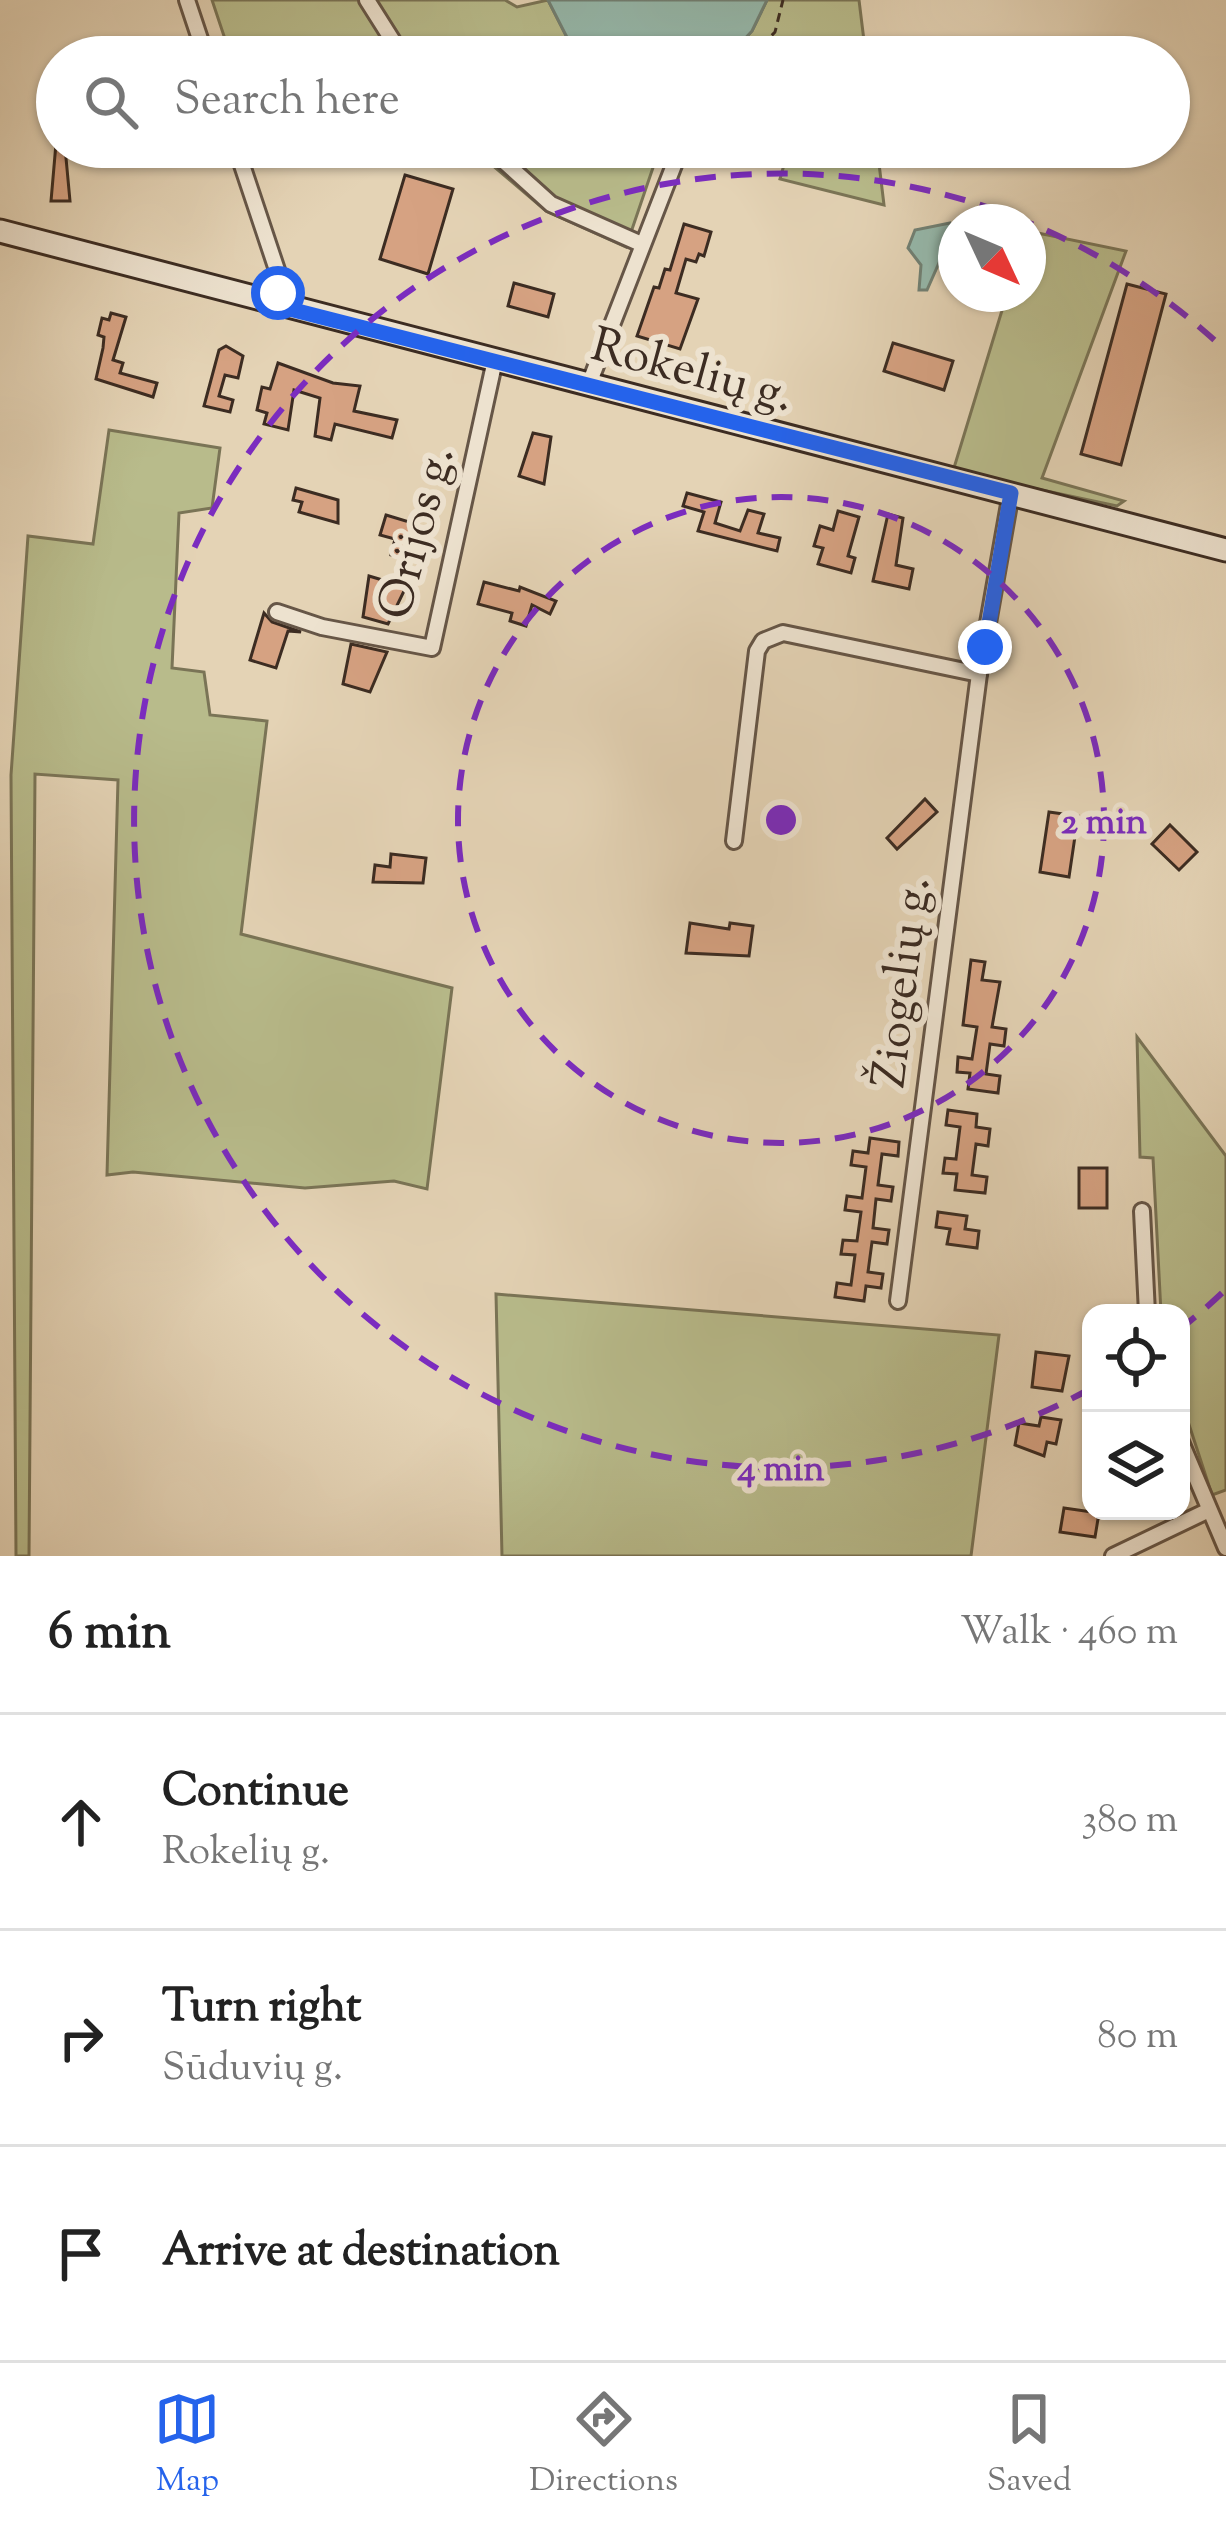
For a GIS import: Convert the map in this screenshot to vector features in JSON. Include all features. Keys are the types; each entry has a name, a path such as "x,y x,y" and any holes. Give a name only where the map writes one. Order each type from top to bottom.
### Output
{"main road":[{"name":"Rokelių g.","path":"0,231 1226,550"}],"street":[{"path":"188,0 199,36"},
{"path":"367,0 390,36"},
{"path":"243,168 279,277 274,305"},
{"path":"511,168 551,204 640,243"},
{"path":"589,384 671,168"},
{"name":"Orijos g.","path":"277,612 432,648 495,360"},
{"name":"Žiogelių g.","path":"898,1301 980,674 1011,493"},
{"path":"734,841 757,651 763,641 783,633 980,674"},
{"path":"1142,1210 1147,1304"},
{"path":"1190,1466 1226,1548"},
{"path":"1113,1556 1207,1510"}],"path":[{"path":"767,36 784,13 783,0"}],"green space":[{"path":"212,0 505,0 517,7 548,0 566,36 224,36"},
{"path":"767,0 859,0 863,36 747,36"},
{"path":"496,168 653,168 626,247 546,211"},
{"path":"783,168 880,168 884,205 780,179"},
{"path":"1046,235 1126,251 1042,478 1124,501 1117,506 953,471 1002,312 1046,312"},
{"path":"109,430 220,448 212,508 179,513 172,668 204,672 210,715 267,721 241,934 452,988 427,1189 394,1181 305,1188 133,1172 107,1175 118,780 35,774 29,1556 16,1556 11,775 28,536 93,544"},
{"path":"1137,1037 1226,1156 1226,1490 1212,1495 1190,1428 1190,1304 1161,1304 1153,1158 1140,1157"},
{"path":"496,1294 999,1335 971,1556 502,1556"}],"shaded area":[{"path":"548,0 767,0 747,36 566,36"},
{"path":"938,225 938,265 927,290 919,290 921,265 908,248 915,230"}],"building":[{"path":"54,168 67,168 70,201 51,201"},
{"path":"405,175 453,189 428,274 380,259"},
{"path":"684,224 711,232 704,256 699,254 696,262 686,259 676,293 698,299 680,349 637,336 654,287 659,288 665,269 670,270"},
{"path":"514,283 554,294 548,317 508,306"},
{"path":"1127,284 1166,294 1121,465 1081,454"},
{"path":"111,313 126,317 113,360 123,363 120,373 157,383 153,397 96,379 104,337 98,335 102,318 109,320"},
{"path":"893,343 953,361 944,390 884,371"},
{"path":"226,346 243,356 238,378 225,375 219,396 233,400 230,412 204,406 219,350"},
{"path":"278,363 333,383 360,386 354,411 397,420 392,438 335,424 331,440 315,436 320,398 294,390 288,430 264,424 267,413 257,410 262,387 270,389"},
{"path":"533,433 551,437 544,484 519,476"},
{"path":"296,488 338,500 338,523 299,512 302,502 293,500"},
{"path":"687,493 721,502 715,523 740,531 748,510 764,514 758,533 780,538 777,551 698,531 704,512 683,506"},
{"path":"838,511 859,517 848,556 855,558 851,573 818,564 823,548 814,546 820,526 833,530"},
{"path":"888,514 903,518 896,565 913,569 909,589 873,581"},
{"path":"386,515 416,524 412,560 391,555 395,539 380,535"},
{"path":"369,576 406,587 388,624 363,617"},
{"path":"484,582 519,591 520,587 556,601 550,614 532,605 526,626 510,621 512,613 478,604"},
{"path":"264,613 272,622 301,632 288,631 276,668 250,660"},
{"path":"351,644 387,652 370,692 343,684"},
{"path":"925,799 937,812 897,849 887,838"},
{"path":"1049,812 1078,816 1069,877 1040,872"},
{"path":"1170,825 1197,852 1179,870 1152,844"},
{"path":"391,854 426,858 423,883 373,882 375,865 390,867"},
{"path":"690,923 729,929 730,923 753,926 749,956 686,953"},
{"path":"971,960 985,962 982,980 1000,982 992,1027 1006,1029 1004,1046 990,1044 986,1074 1000,1076 998,1093 968,1089 970,1073 957,1072 958,1057 972,1059 977,1027 963,1025"},
{"path":"948,1110 977,1114 976,1127 990,1129 988,1146 976,1144 972,1175 987,1177 985,1193 955,1190 957,1174 943,1173 945,1158 956,1159 960,1127 946,1125"},
{"path":"870,1138 899,1142 898,1156 882,1154 878,1185 893,1187 891,1201 876,1199 873,1228 889,1230 887,1244 872,1242 868,1272 883,1274 881,1288 866,1286 864,1301 835,1297 837,1283 851,1285 855,1255 841,1254 843,1240 857,1241 861,1212 845,1210 847,1196 862,1198 866,1167 851,1165 853,1151 868,1153"},
{"path":"1079,1168 1107,1168 1107,1208 1079,1208"},
{"path":"938,1212 967,1216 965,1229 979,1231 977,1248 947,1244 950,1229 936,1227"},
{"path":"1036,1352 1069,1356 1062,1391 1032,1387"},
{"path":"1041,1417 1061,1420 1056,1444 1047,1442 1044,1456 1015,1445 1019,1423 1039,1426"},
{"path":"1064,1508 1082,1511 1082,1520 1098,1520 1095,1537 1060,1532"}],"route":[{"path":"278,293 274,305 1011,493 985,647"}]}
